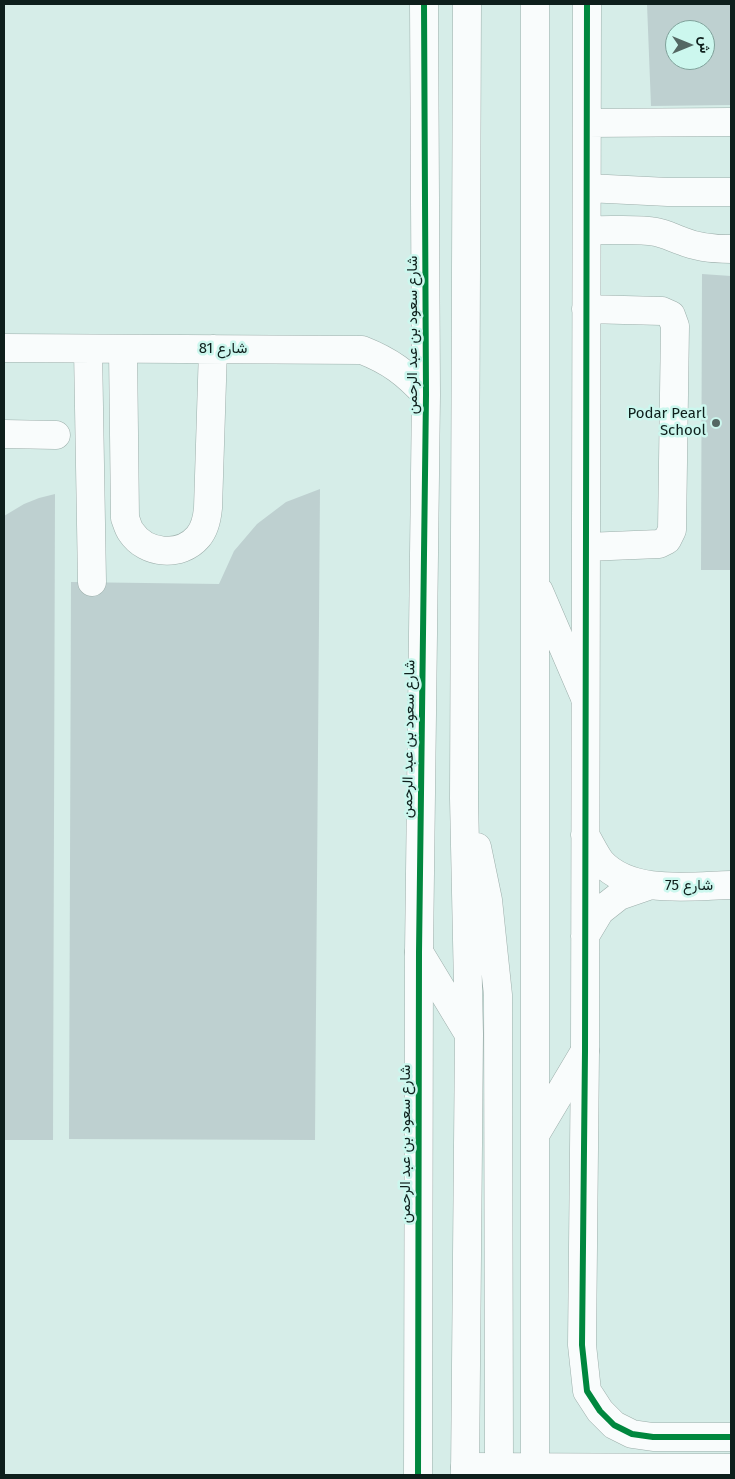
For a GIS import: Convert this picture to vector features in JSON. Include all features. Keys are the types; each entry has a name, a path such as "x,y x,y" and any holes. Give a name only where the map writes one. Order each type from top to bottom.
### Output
{"main road":[{"name":"شارع سعود بن عبد الرحمن","path":"418,1475 419,952 426,395 424,4"},
{"path":"466,4 464,798 482,1472"},
{"path":"524,4 535,90"},
{"path":"534,1471 535,4"},
{"path":"587,4 585,1052 582,1345 587,1391 600,1411 614,1425 632,1434 653,1437 731,1437"},
{"path":"587,123 731,122"},
{"path":"587,188 668,192 731,192"},
{"path":"668,192 669,235"},
{"path":"587,230 654,231 697,246 731,250"},
{"path":"586,309 662,311 671,315 675,326 672,530 668,540 659,544 586,547"},
{"name":"شارع 81","path":"4,348 362,350 380,357 397,367 426,395"},
{"path":"105,349 125,518 131,532 142,544 156,550 171,551 186,547 198,537 206,524 213,349"},
{"path":"98,582 105,349"},
{"path":"4,434 56,435"},
{"path":"535,581 585,698"},
{"path":"464,798 480,858 488,900 498,995 482,1472"},
{"name":"شارع 75","path":"585,835 601,861 618,877 648,886 731,886"},
{"name":"شارع 75","path":"585,936 600,911 619,896 648,886"},
{"path":"419,952 469,1034"},
{"path":"534,1136 585,1052"},
{"path":"482,1472 731,1468"}],"building":[{"path":"647,4 731,4 731,105 651,106"},
{"name":"Podar Pearl School","path":"702,274 731,276 731,570 701,570"},
{"path":"320,489 315,1140 69,1139 71,582 219,584 234,551 257,524 286,502"},
{"path":"55,494 53,1140 4,1140 4,516 24,504"}],"cycle path":[{"path":"418,1475 419,952 426,395 424,4"},
{"path":"587,4 585,1051 582,1345 587,1391 600,1411 614,1425 632,1434 653,1437 731,1437"}],"place":[{"name":"Podar Pearl School","path":"716,423"}]}
